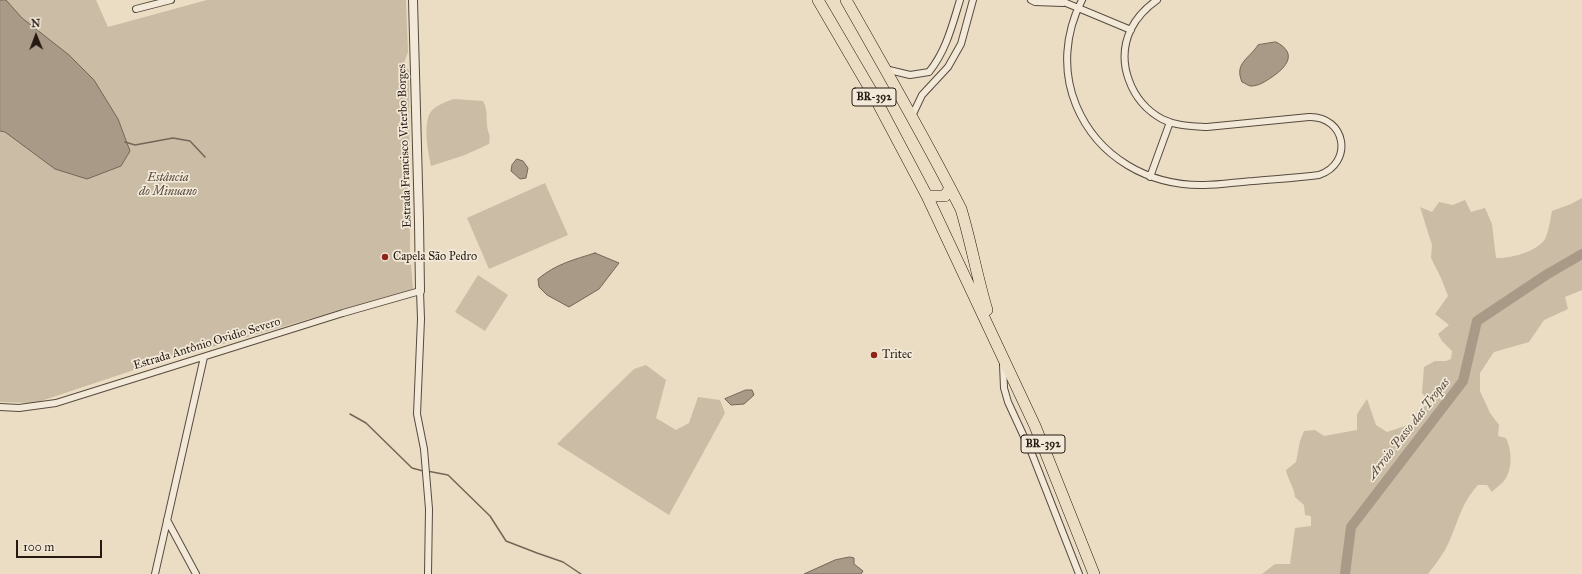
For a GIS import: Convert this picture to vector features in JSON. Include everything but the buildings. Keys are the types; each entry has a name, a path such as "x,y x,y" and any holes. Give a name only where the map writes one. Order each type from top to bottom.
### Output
{"highway":[{"name":"BR-392","path":"818,0 873,94 927,196 1047,454 1094,574"},
{"name":"BR-392","path":"846,0 912,116 961,209 988,314 1032,409 1053,459 1070,500 1097,574"},
{"path":"927,196 945,196 950,188"}],"street":[{"path":"136,9 172,0"},
{"name":"Estrada Francisco Viterbo Borges","path":"413,0 420,291"},
{"path":"884,69 910,75 928,72 936,63 950,34 960,0"},
{"path":"912,116 922,95 948,67 961,44 973,0"},
{"path":"1031,0 1035,2 1061,1 1077,9 1131,30"},
{"path":"1082,0 1077,9 1070,31 1067,59 1070,87 1080,113 1094,137 1125,165 1150,177 1177,183 1204,185 1319,175 1328,171 1336,164 1342,151 1340,136 1336,128 1328,121 1319,118 1309,117 1207,127 1185,126 1170,122 1150,111 1140,101 1132,88 1127,74 1125,59 1126,43 1131,30 1145,10 1157,0"},
{"path":"1150,177 1170,122"},
{"path":"420,291 421,319 417,414 424,449 429,509 428,574"},
{"name":"Estrada Antônio Ovidio Severo","path":"0,407 19,408 56,403 343,313 420,291"},
{"path":"1002,356 1004,388 1008,402 1032,454 1079,574"},
{"path":"155,574 204,357"},
{"path":"167,520 196,574"}],"green space":[{"name":"Estância do Minuano","path":"0,0 96,0 108,27 207,0 406,0 408,52 404,63 409,71 410,251 413,289 140,368 35,403 0,402"},
{"path":"454,99 483,101 485,104 487,125 490,136 489,144 465,155 431,166 426,132 428,118 434,108 444,102"},
{"path":"545,183 568,235 489,269 467,218"},
{"path":"1582,198 1582,290 1565,297 1568,309 1544,320 1529,342 1494,352 1480,373 1480,391 1490,413 1499,425 1498,436 1506,438 1508,443 1511,460 1507,476 1492,492 1487,485 1478,485 1468,498 1462,510 1447,547 1428,574 1262,574 1275,564 1290,564 1295,528 1311,526 1311,516 1305,515 1304,505 1295,497 1286,470 1296,462 1300,441 1304,431 1315,430 1324,436 1357,430 1357,414 1367,399 1376,425 1387,432 1411,424 1418,410 1430,403 1422,393 1424,367 1435,361 1446,361 1451,359 1452,351 1442,341 1438,334 1449,325 1435,314 1448,296 1431,258 1432,245 1420,207 1432,212 1439,202 1453,205 1465,200 1471,212 1485,208 1492,224 1496,258 1502,258 1522,254 1536,248 1545,239 1552,211"},
{"path":"478,275 508,295 485,331 455,312"},
{"path":"646,365 666,380 656,418 676,430 689,423 698,397 720,400 725,413 669,515 557,444 634,369"}],"shaded area":[{"path":"0,0 6,0 22,18 69,55 94,80 118,119 130,151 121,166 87,179 55,169 5,132 0,131"},
{"path":"1276,42 1283,46 1288,55 1288,60 1282,69 1267,80 1254,86 1250,86 1242,82 1240,76 1241,66 1258,45"},
{"path":"517,159 523,161 528,168 526,178 520,179 511,171 512,165"},
{"path":"595,253 619,263 599,289 569,307 547,295 539,287 538,279 551,270 565,263"},
{"path":"746,390 752,390 754,395 744,404 731,405 725,399"},
{"path":"850,557 854,558 854,564 863,571 861,574 804,574 835,560"}],"waterway":[{"path":"125,142 135,145 173,138 190,141 205,157"},
{"name":"Arroio Passo das Tropas","path":"1345,574 1351,527 1463,381 1477,321 1546,275 1582,254"},
{"path":"350,414 366,423 412,468 423,471"},
{"path":"427,471 448,475 490,516 506,541 563,562 581,574"}],"place":[{"name":"Capela São Pedro","path":"385,257"},
{"name":"Tritec","path":"874,355"}]}
